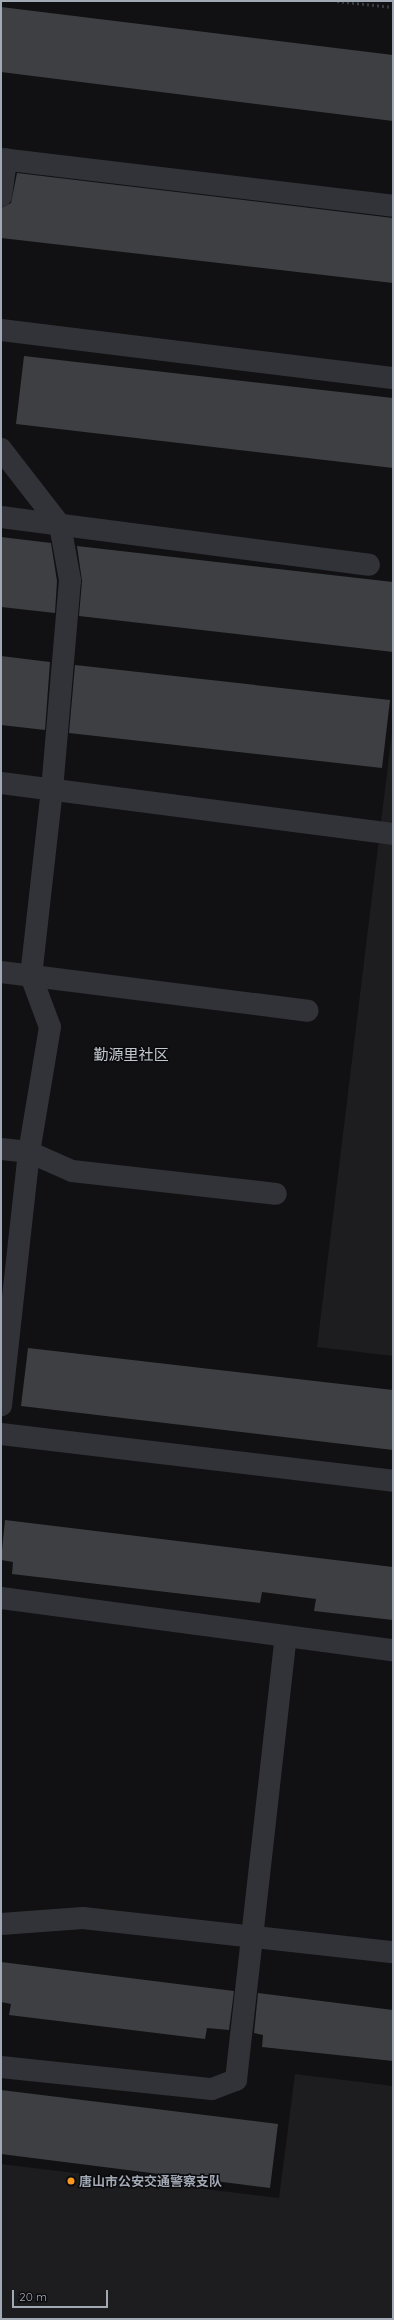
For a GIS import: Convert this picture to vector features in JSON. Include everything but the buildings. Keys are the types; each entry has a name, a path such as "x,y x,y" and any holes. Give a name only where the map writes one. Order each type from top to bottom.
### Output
{"street":[{"path":"1,196 4,159 393,206"},
{"path":"1,330 392,378"},
{"path":"1,449 60,525 70,580 52,789 31,976 50,1027 29,1152 1,1404"},
{"path":"1,517 369,565"},
{"path":"1,783 393,834"},
{"path":"1,972 308,1011"},
{"path":"1,1149 29,1152 72,1171 276,1194"},
{"path":"1,1434 393,1481"},
{"path":"1,1598 393,1650"},
{"path":"1,2067 212,2090 236,2080 286,1637"},
{"path":"1,1924 83,1918 393,1952"}],"path":[{"path":"337,1 393,7"}],"shaded area":[{"path":"393,724 393,1356 317,1347"},
{"name":"唐山市公安交通警察支队","path":"295,2074 393,2086 393,2319 1,2319 1,2164 279,2198"}],"place":[{"name":"唐山市公安交通警察支队","path":"71,2181"}],"district":[{"name":"勤源里社区","path":"131,1055"}]}
